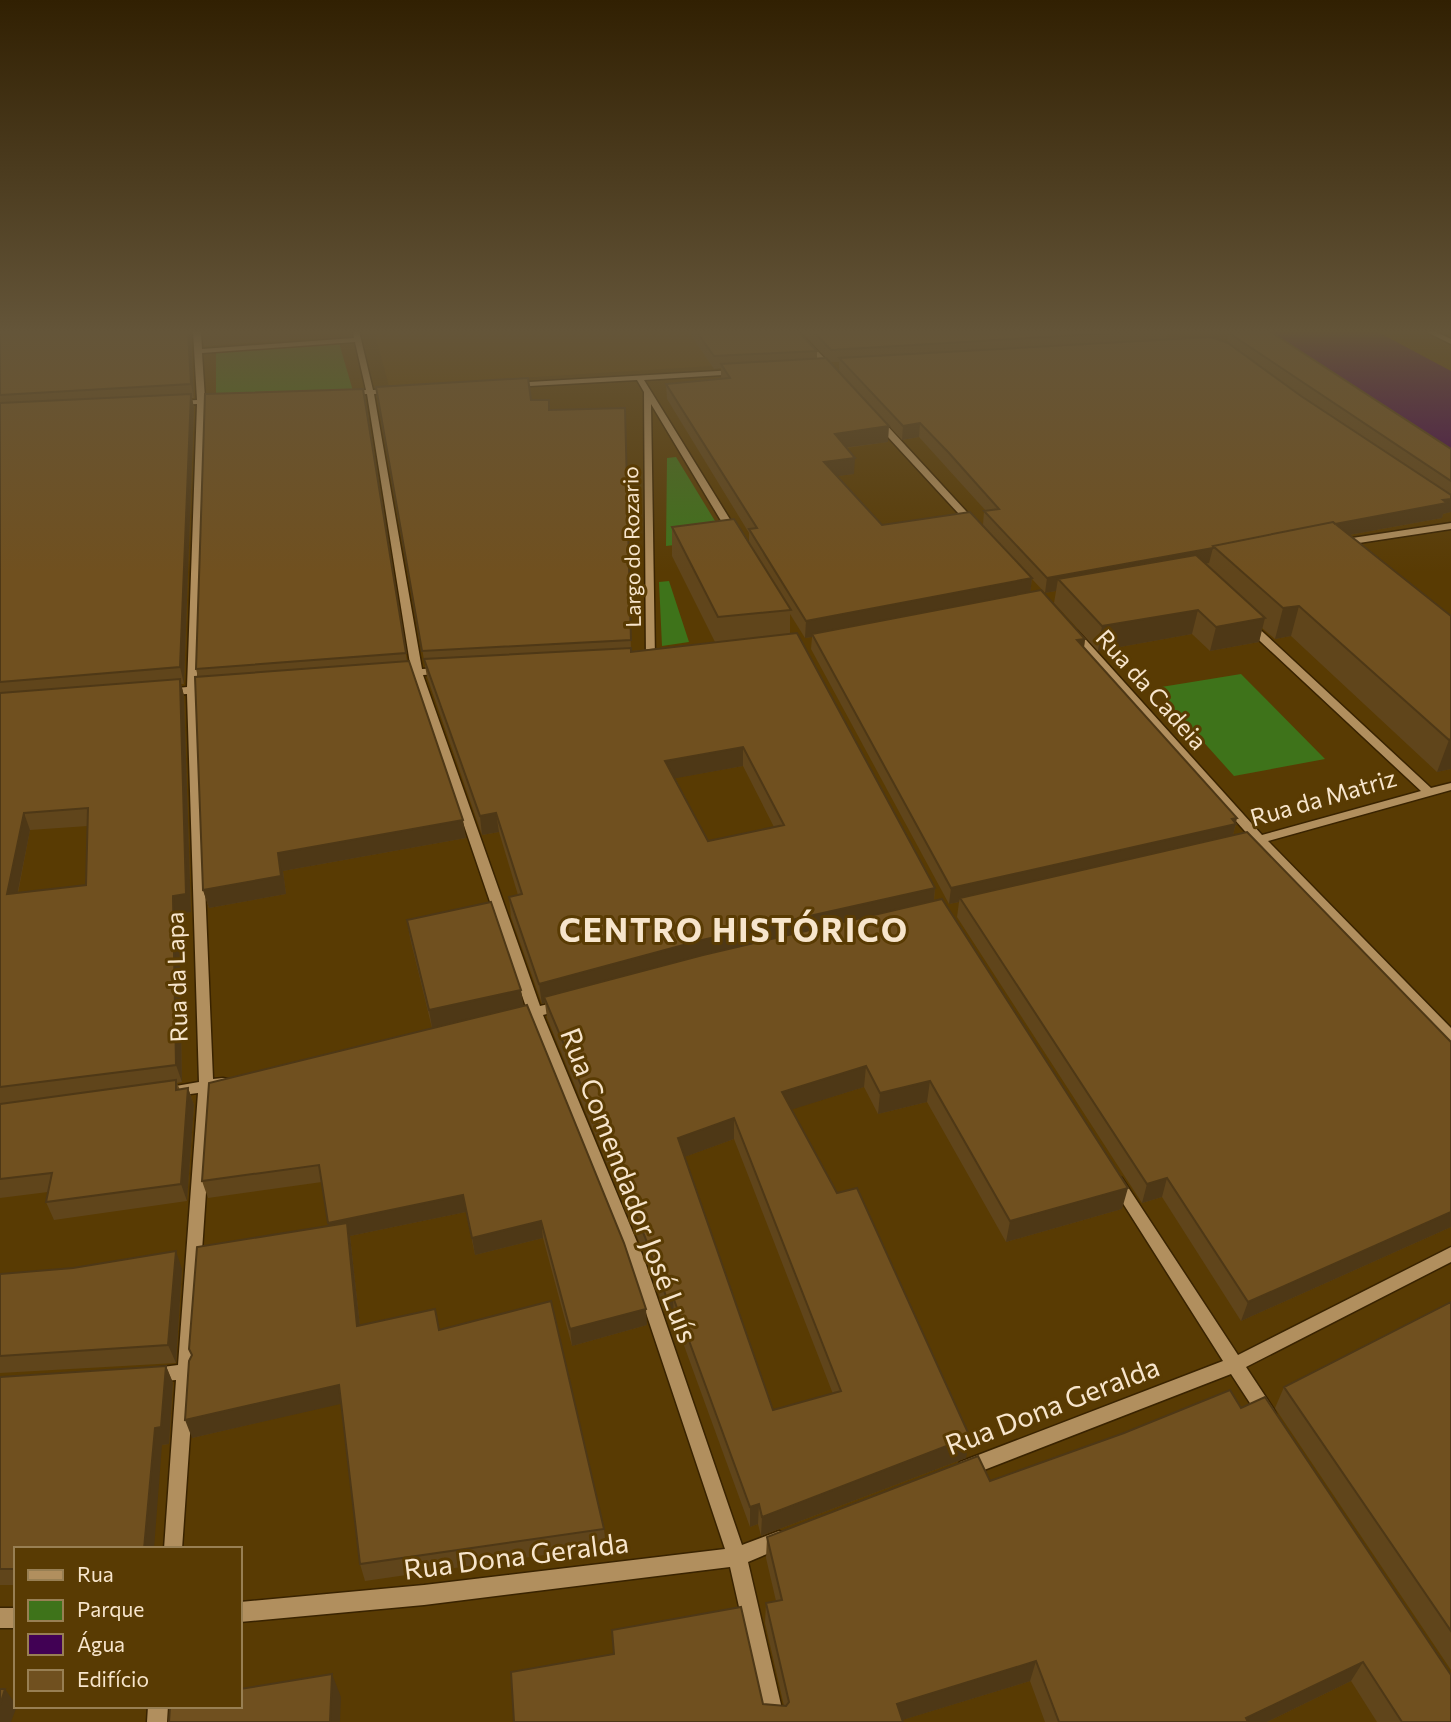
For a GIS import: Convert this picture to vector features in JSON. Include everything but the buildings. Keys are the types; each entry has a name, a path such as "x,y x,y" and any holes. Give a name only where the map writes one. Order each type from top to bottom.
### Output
{"street":[{"name":"Rua da Lapa","path":"173,1547 188,1372 206,1087 192,690 201,411"},
{"name":"Rua Comendador José Luís","path":"373,411 417,672 535,1013 636,1259 737,1557 775,1722"},
{"name":"Largo do Rozario","path":"647,411 650,660"},
{"name":"Largo do Rozario","path":"659,411 738,542"},
{"path":"873,416 986,538"},
{"path":"1324,546 1451,526"},
{"path":"1337,544 1348,552"},
{"name":"Rua da Matriz","path":"1245,621 1428,791"},
{"name":"Rua da Cadeia","path":"1069,629 1260,840 1451,1037"},
{"path":"636,660 663,658"},
{"path":"390,674 458,670"},
{"path":"151,693 231,687"},
{"name":"Rua da Matriz","path":"1220,849 1451,786"},
{"path":"509,1019 574,1003"},
{"path":"166,1092 233,1081"},
{"path":"1108,1168 1279,1433"},
{"name":"Rua Dona Geralda","path":"954,1473 1234,1365 1451,1254"},
{"path":"134,1375 188,1372"},
{"name":"Rua Dona Geralda","path":"242,1612 424,1595 737,1557 801,1532"}],"green space":[{"path":"676,457 726,539 666,546 667,458"},
{"path":"669,581 689,642 662,646 659,582"},
{"path":"1241,674 1325,759 1234,776 1155,688"}],"water":[{"path":"1375,411 1451,411 1451,461"}],"district":[{"name":"CENTRO HISTÓRICO","path":"734,929"}]}
